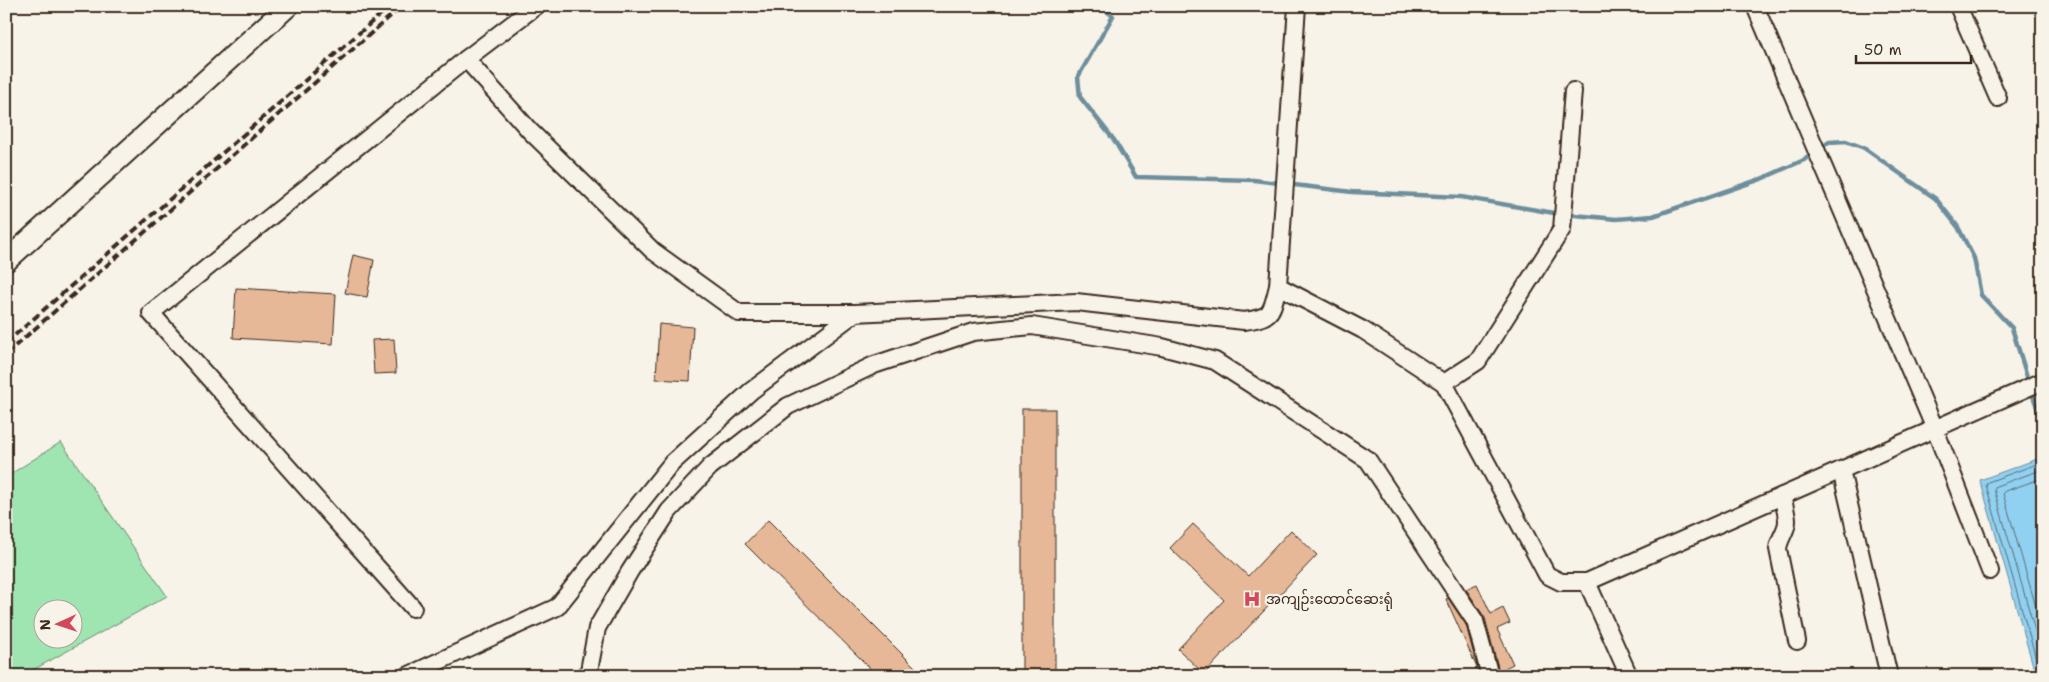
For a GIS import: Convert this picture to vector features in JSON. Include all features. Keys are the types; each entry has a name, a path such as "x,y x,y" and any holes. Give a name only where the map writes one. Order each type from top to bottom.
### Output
{"main road":[{"path":"6,261 288,6"}],"street":[{"path":"413,608 151,313 466,59 536,6"},
{"path":"466,59 530,131 653,251 739,313 855,313 1076,302 1244,321 1262,318 1271,311 1278,286 1297,6"},
{"path":"1755,6 1935,429 1990,571"},
{"path":"1958,6 1998,98"},
{"path":"1444,383 1478,360 1562,229 1573,91"},
{"path":"1278,286 1363,330 1444,383 1546,575 1561,582 1587,582 2043,381"},
{"path":"408,676 557,607 672,463 751,391 855,313"},
{"path":"588,676 597,628 630,571 669,511 710,467 788,406 874,365 973,332 1032,326 1162,347 1215,361 1368,460 1475,621 1490,676"},
{"path":"1842,470 1889,676"},
{"path":"1782,496 1788,522 1779,539 1778,549 1797,641"},
{"path":"1587,582 1629,676"}],"green space":[{"path":"61,442 167,596 82,643 82,600 32,600 32,650 69,650 22,676 6,676 6,477"}],"water":[{"path":"2040,458 2043,462 2043,676 2036,676 1980,480"}],"building":[{"path":"353,255 374,260 367,297 345,293"},
{"path":"236,288 336,294 333,344 233,338"},
{"path":"659,324 693,327 690,381 656,379"},
{"path":"394,339 396,373 374,374 372,340"},
{"path":"1022,409 1055,409 1055,676 1022,676"},
{"path":"768,520 924,676 878,676 745,544"},
{"path":"1193,524 1248,576 1291,530 1317,555 1204,674 1178,649 1224,600 1170,548"},
{"path":"1477,584 1491,614 1503,608 1510,623 1497,629 1513,664 1499,671 1485,618 1466,589"},
{"path":"1448,598 1466,625 1478,670 1446,599"}],"waterway":[{"path":"1100,6 1113,16 1078,77 1080,97 1114,140 1136,177 1254,180 1352,192 1461,197 1554,213 1616,219 1653,216 1761,179 1804,160 1829,142 1846,141 1864,148 1936,199 1958,227 1974,258 1981,295 2012,328 2029,383"},
{"path":"2031,390 2043,420"}],"railway":[{"path":"6,343 390,6"},
{"path":"6,354 402,6"}],"place":[{"name":"အကျဉ်းထောင်ဆေးရုံ","path":"1252,599"}]}
